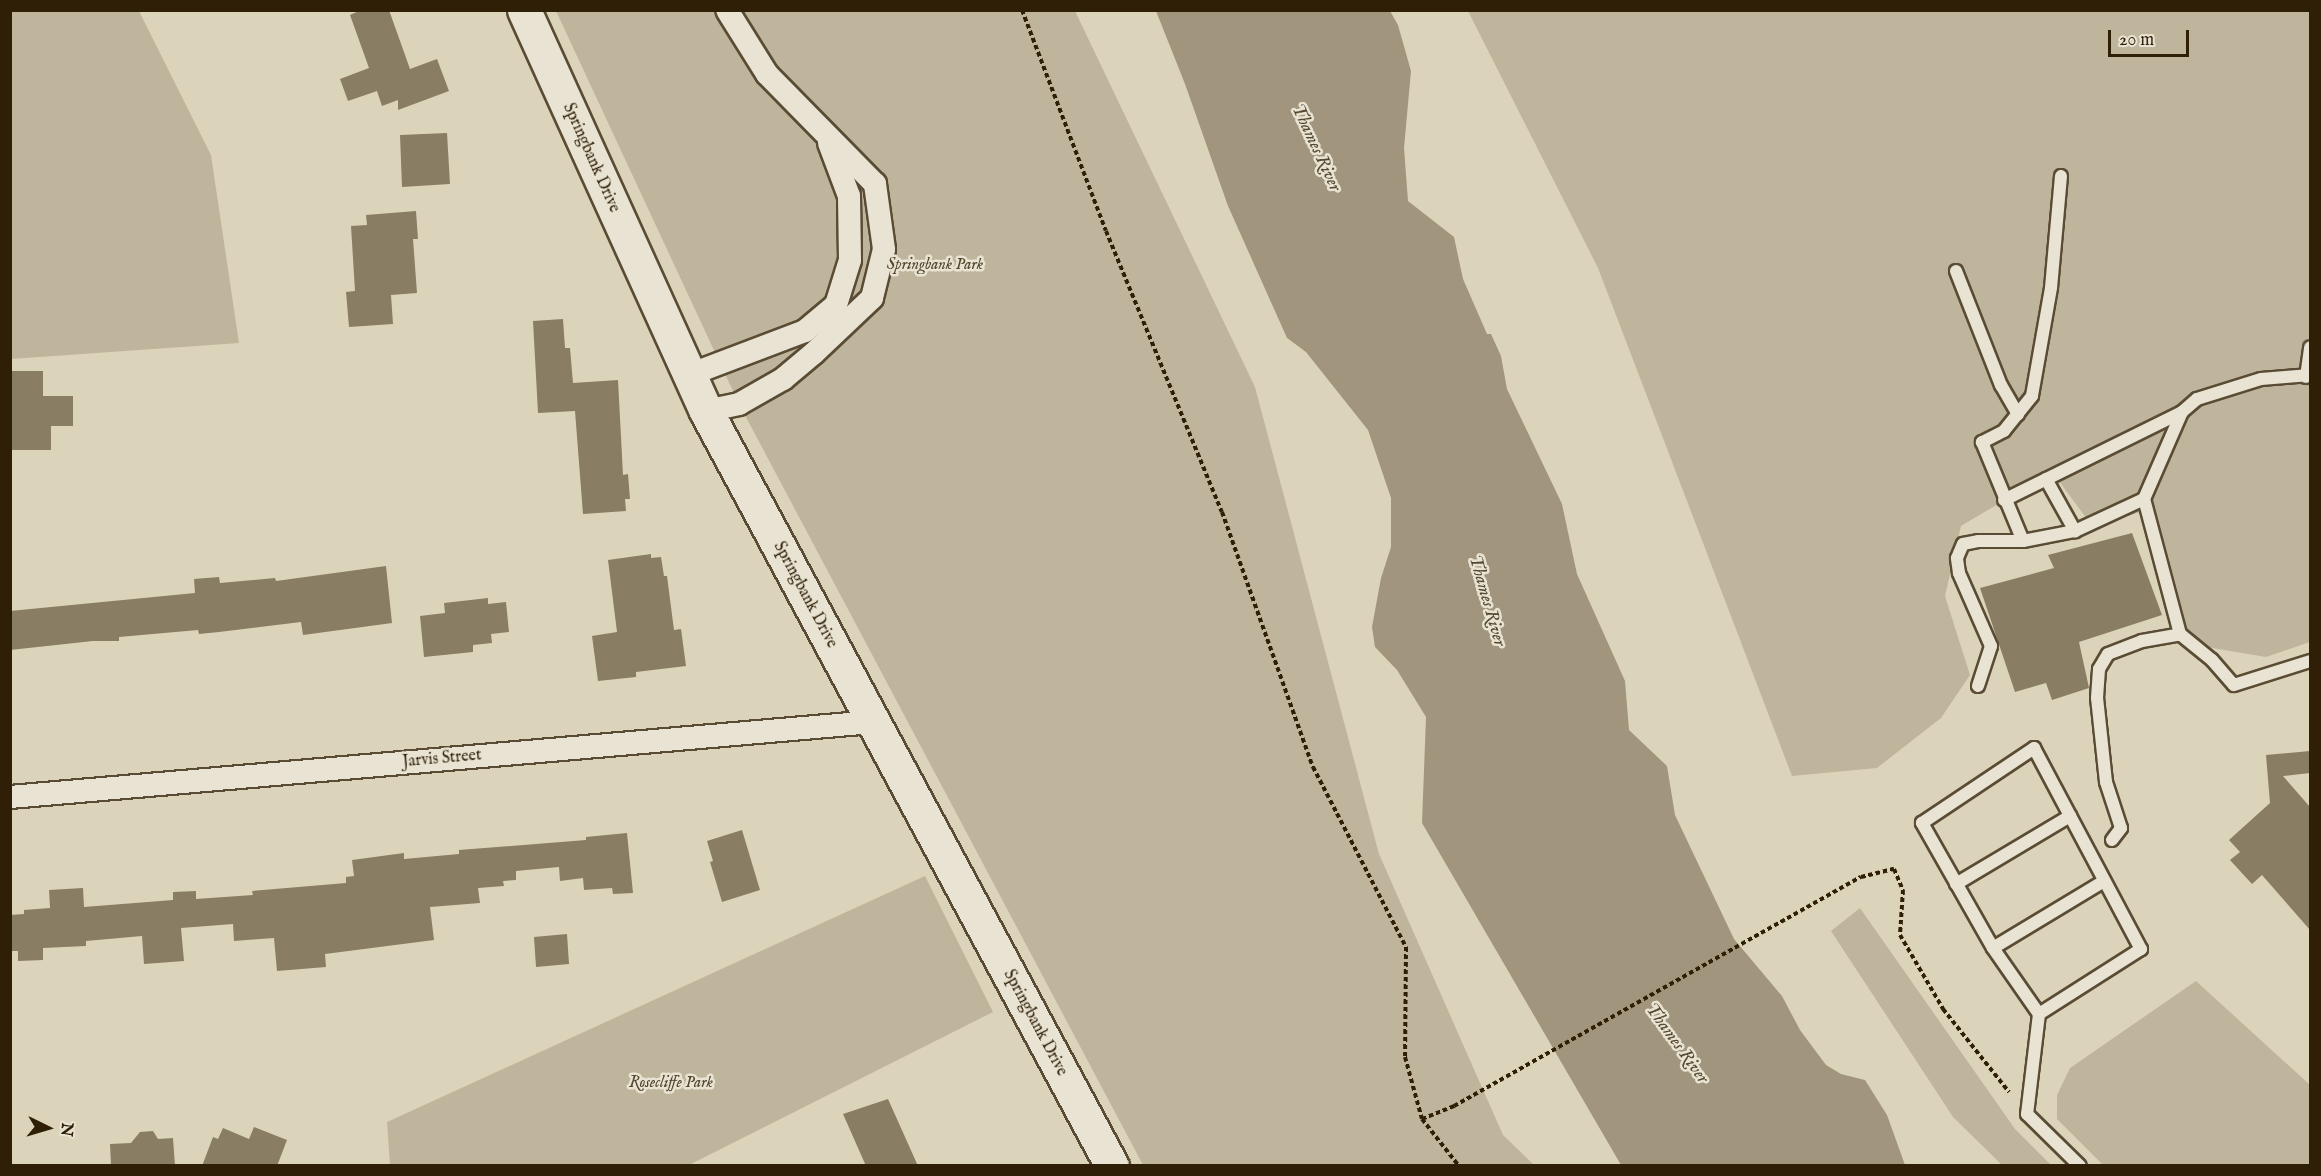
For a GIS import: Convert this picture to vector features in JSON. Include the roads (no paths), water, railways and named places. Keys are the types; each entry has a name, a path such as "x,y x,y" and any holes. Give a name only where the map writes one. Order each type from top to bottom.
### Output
{"main road":[{"name":"Springbank Drive","path":"524,10 706,411 1112,1166"}],"street":[{"path":"706,411 739,404 783,379 872,298 884,249 875,184 769,77 727,10"},
{"path":"689,375 805,331 836,305 850,260 849,196 826,133"},
{"name":"Jarvis Street","path":"10,797 873,722"}],"lane":[{"path":"2022,541 1982,442 2004,431 2032,396 2044,338 2061,176"},
{"path":"1956,271 2001,385 2018,414"},
{"path":"2004,500 2182,412 2197,399 2224,388 2261,379 2308,376 2310,347"},
{"path":"2182,412 2144,499 2180,634 2212,660 2234,685 2310,661"},
{"path":"2046,479 2075,531"},
{"path":"1978,686 1991,646 1959,573 1957,558 1963,544 1978,541 2022,541 2075,531 2144,499"},
{"path":"2112,840 2121,828 2106,782 2097,698 2099,669 2108,654 2142,641 2180,634"},
{"path":"2039,1014 2141,949 2034,748 1922,824 1993,948 2039,1014 2027,1114 2080,1166"},
{"path":"1956,884 2070,816"},
{"path":"1993,948 2104,881"}],"water":[{"name":"Thames River","path":"1156,11 1390,11 1398,25 1411,71 1404,148 1408,201 1454,237 1463,279 1487,334 1491,334 1501,356 1507,389 1562,504 1577,574 1625,681 1629,730 1667,766 1675,815 1734,939 1782,996 1800,1030 1826,1065 1841,1074 1865,1080 1887,1115 1905,1165 1621,1165 1422,823 1426,717 1397,670 1375,647 1372,627 1381,578 1391,547 1391,498 1368,430 1306,352 1287,338 1228,206 1185,84"}],"park label":[{"name":"Springbank Park","path":"935,265"},
{"name":"Rosecliffe Park","path":"671,1083"}]}
